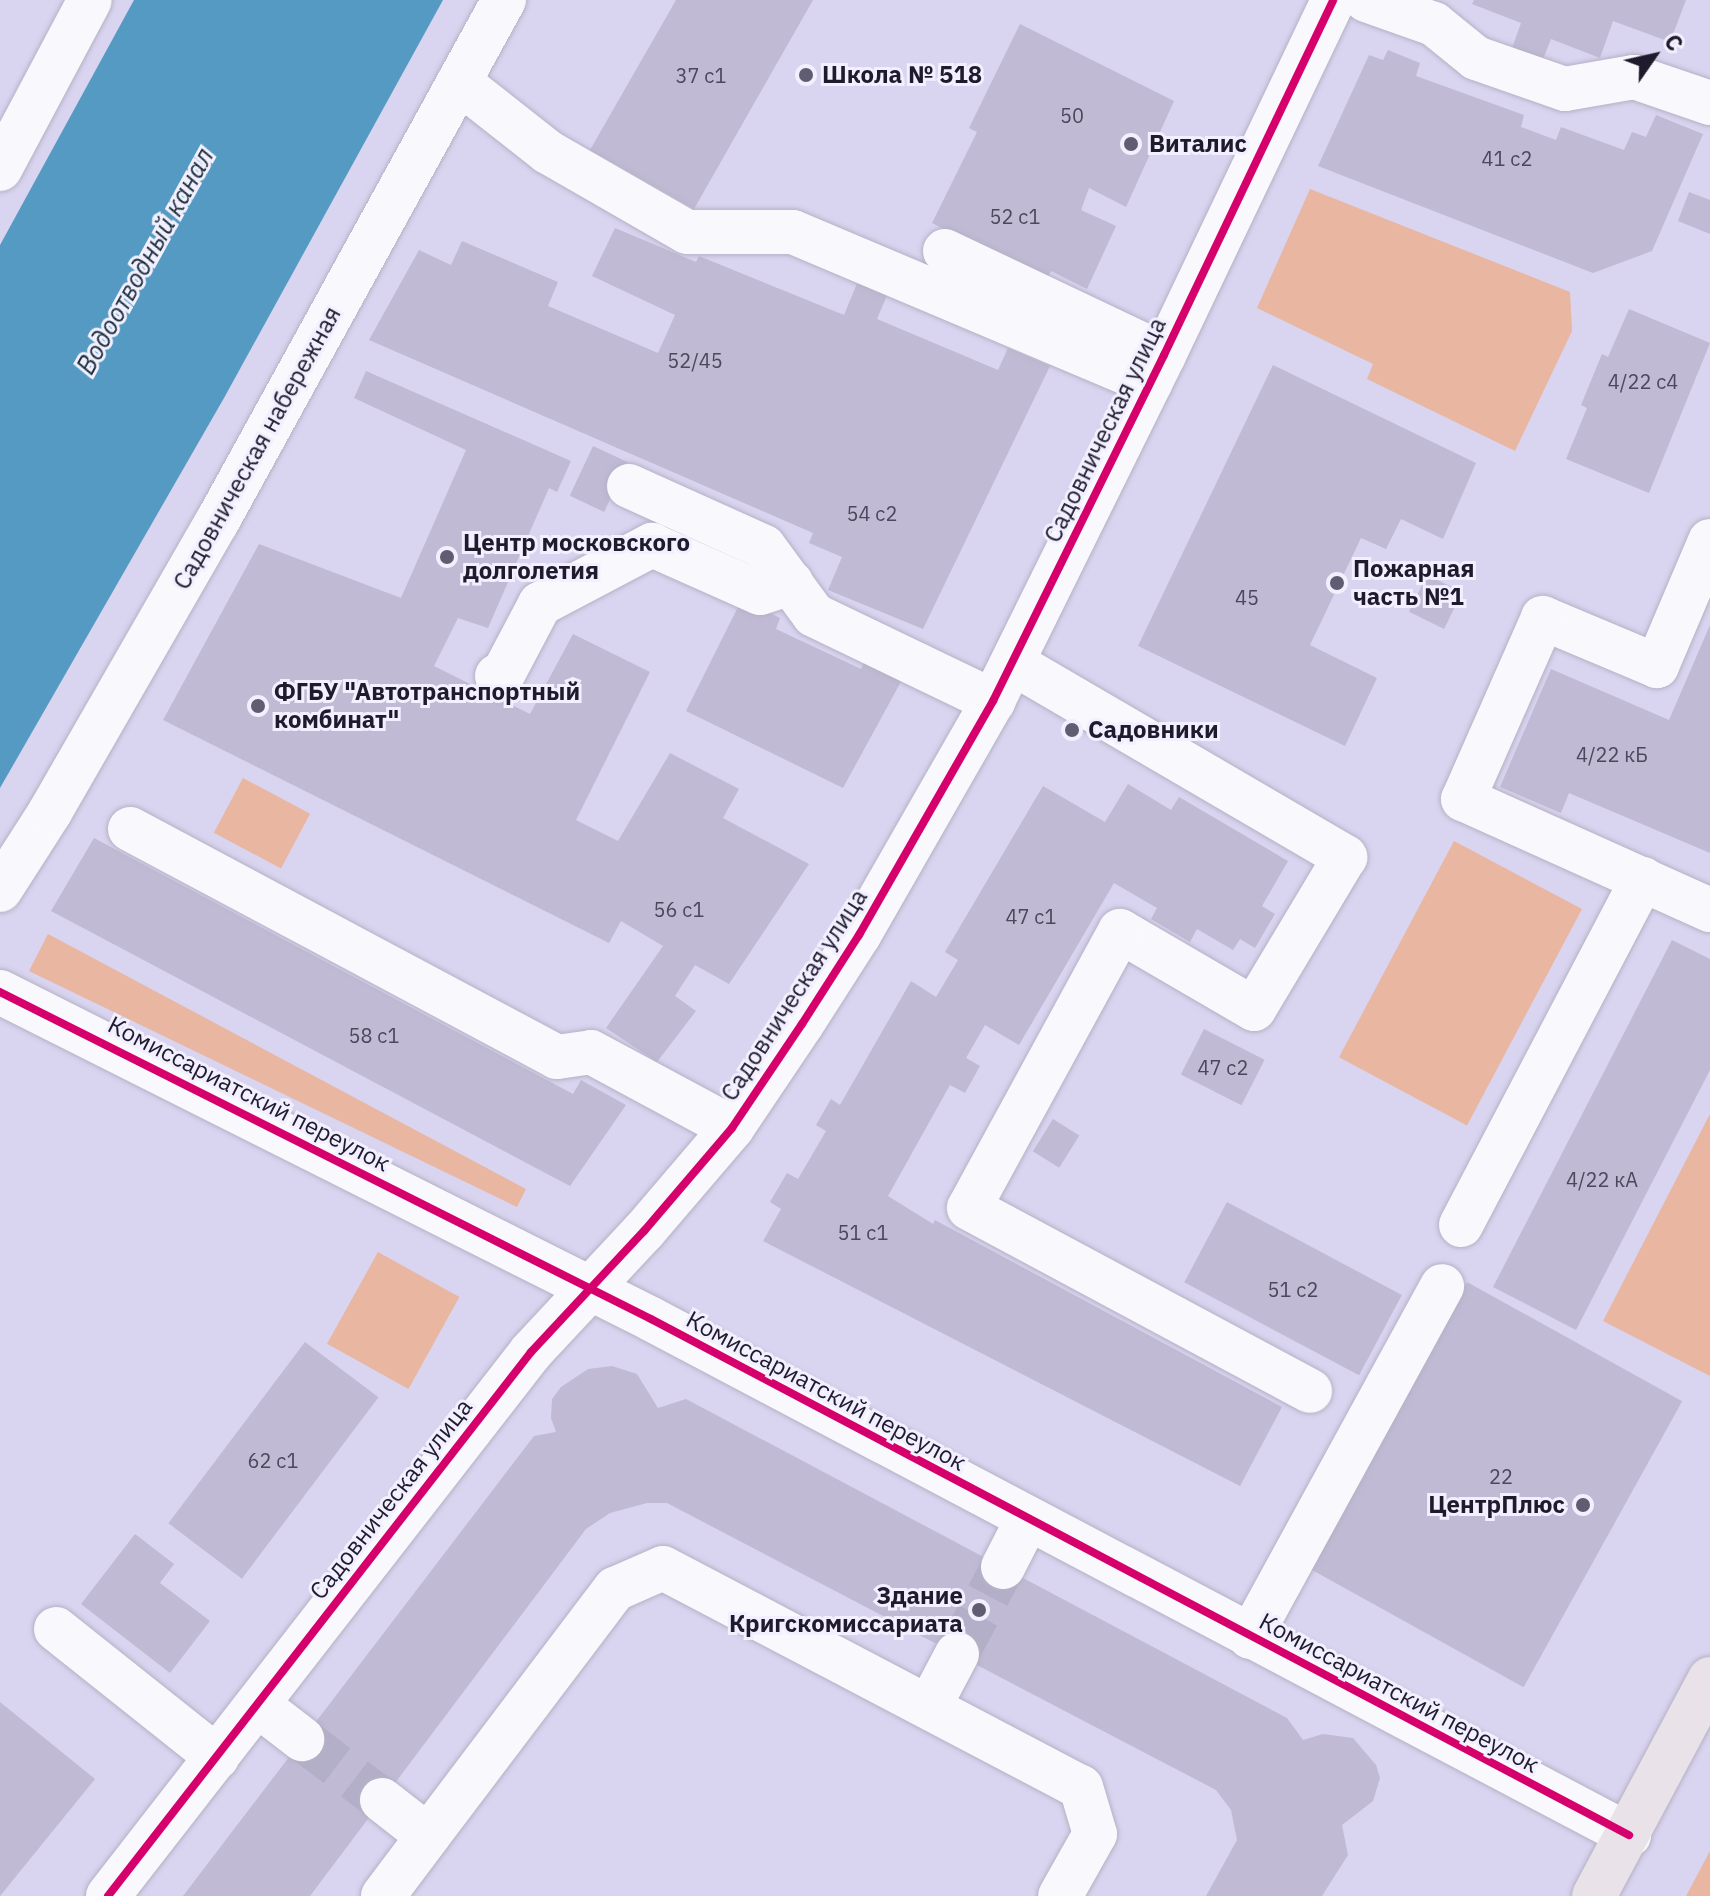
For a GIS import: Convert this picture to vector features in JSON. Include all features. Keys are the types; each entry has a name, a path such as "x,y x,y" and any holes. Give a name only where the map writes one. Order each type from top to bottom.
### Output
{"main road":[{"path":"1594,1896 1710,1679"}],"street":[{"path":"0,169 90,0"},
{"name":"Садовническая набережная","path":"0,890 50,812 217,522 504,0"},
{"name":"Садовническая улица","path":"108,1896 531,1352 644,1231 732,1128 859,935 1013,663 1333,0"},
{"path":"1366,0 1434,24 1476,58 1565,89 1634,77 1710,103"},
{"path":"459,82 548,152 687,232 793,232 1157,369"},
{"path":"945,251 1157,369"},
{"path":"629,486 764,547 814,615 993,701"},
{"path":"1710,541 1657,666 1543,618 1463,799 1710,910"},
{"path":"497,676 501,678 540,604 652,545 760,593 791,583"},
{"path":"1013,663 1345,857 1254,1009 1120,931 969,1208 1310,1391"},
{"path":"130,829 557,1057 591,1052 732,1128"},
{"path":"1461,1225 1643,879"},
{"name":"Комиссариатский переулок","path":"0,992 588,1288 1629,1835"},
{"path":"1250,1637 1442,1286"},
{"path":"1003,1567 1027,1520"},
{"path":"383,1896 615,1589 663,1568 1081,1787 1095,1834 1060,1896"},
{"path":"56,1629 217,1757"},
{"path":"929,1707 957,1654"},
{"path":"258,1705 302,1739"},
{"path":"382,1800 428,1836"}],"shaded area":[{"path":"1310,189 1570,292 1572,331 1515,451 1367,379 1373,364 1257,308"},
{"path":"243,778 310,814 281,868 214,833"},
{"path":"1454,841 1582,909 1467,1125 1339,1057"},
{"path":"48,934 526,1189 517,1207 29,971"},
{"path":"1710,1114 1710,1376 1603,1321"},
{"path":"378,1252 459,1297 408,1389 327,1344"},
{"path":"1710,1851 1710,1896 1686,1896"}],"water":[{"name":"Водоотводный канал","path":"134,0 443,0 224,398 0,788 0,245"}],"building":[{"path":"676,0 813,0 694,209 590,150"},
{"path":"1474,0 1686,0 1670,42 1613,21 1600,58 1551,39 1542,62 1511,51 1521,23 1472,4"},
{"path":"1020,24 1174,101 1126,207 1089,188 1081,210 1116,226 1087,289 1051,271 1046,281 932,223 977,132 969,128"},
{"path":"1388,50 1420,63 1416,76 1524,115 1521,127 1556,140 1561,127 1624,150 1632,132 1646,137 1656,115 1703,134 1652,251 1593,273 1318,166 1369,55 1383,60"},
{"path":"1689,192 1710,200 1710,234 1678,221"},
{"path":"615,228 696,262 699,256 844,315 858,281 888,293 877,319 998,370 1008,348 1050,366 923,629 828,590 842,557 809,543 813,533 369,340 419,250 451,265 462,241 558,282 548,306 658,353 675,315 592,276"},
{"path":"1629,309 1710,343 1649,493 1566,459 1587,408 1581,405 1602,354 1608,357"},
{"path":"1273,365 1476,463 1443,539 1401,519 1386,549 1361,538 1310,645 1377,678 1345,746 1138,646"},
{"path":"366,371 571,461 557,492 549,488 488,628 458,618 434,666 530,714 573,634 650,672 576,820 618,841 670,753 739,789 723,818 809,864 729,984 695,965 675,996 696,1011 657,1062 606,1028 663,946 621,921 609,943 163,720 259,544 401,598 466,450 354,398"},
{"path":"593,446 627,462 604,512 570,496"},
{"path":"1427,575 1462,592 1444,629 1409,612"},
{"path":"742,599 780,618 776,629 861,669 865,660 903,678 843,788 686,711"},
{"path":"1710,625 1710,853 1569,793 1561,813 1500,787 1551,669 1669,720"},
{"path":"1128,784 1171,810 1179,797 1288,861 1262,906 1275,914 1255,948 1240,939 1233,950 1197,929 1190,942 1151,919 1157,908 1114,883 1019,1045 985,1025 966,1058 980,1066 965,1093 950,1085 888,1196 933,1224 935,1220 1282,1407 1240,1486 763,1241 781,1209 770,1202 787,1173 798,1179 826,1131 816,1125 831,1099 840,1105 911,981 936,997 958,960 945,952 1043,786 1105,822"},
{"path":"94,838 573,1094 581,1080 626,1105 570,1186 51,911"},
{"path":"1672,940 1710,959 1710,1070 1576,1330 1493,1287"},
{"path":"1204,1029 1265,1060 1241,1105 1181,1074"},
{"path":"1053,1119 1079,1135 1059,1168 1033,1151"},
{"path":"1227,1202 1402,1295 1359,1375 1184,1282"},
{"path":"1467,1282 1682,1401 1524,1687 1308,1568"},
{"path":"305,1342 378,1397 242,1579 168,1523"},
{"name":"Здание Кригскомиссариата","path":"612,1366 637,1374 658,1408 686,1399 1287,1718 1303,1740 1323,1734 1353,1738 1376,1765 1380,1778 1373,1801 1342,1825 1348,1855 1322,1896 1206,1896 1237,1840 1231,1810 1216,1790 667,1503 647,1503 610,1513 586,1529 310,1896 183,1896 534,1436 556,1432 551,1418 552,1399 561,1387 588,1369"},
{"path":"135,1534 174,1564 160,1583 210,1621 170,1673 81,1604"},
{"path":"0,1702 95,1779 0,1896"}],"tunnel":[{"path":"957,1654 1003,1567"},
{"path":"302,1739 382,1800"}],"cycle path":[{"path":"108,1896 531,1352 644,1231 732,1128 802,1024 859,935 993,701 1164,355 1333,0"},
{"path":"0,992 651,1319 1629,1835"}],"place":[{"name":"Школа № 518","path":"806,75"},
{"name":"Виталис","path":"1131,144"},
{"name":"Центр московского долголетия","path":"447,557"},
{"name":"Пожарная часть №1","path":"1337,583"},
{"name":"ФГБУ \"Автотранспортный комбинат\"","path":"258,706"},
{"name":"Садовники","path":"1072,730"},
{"name":"ЦентрПлюс","path":"1583,1505"},
{"name":"Здание Кригскомиссариата","path":"979,1610"}]}
